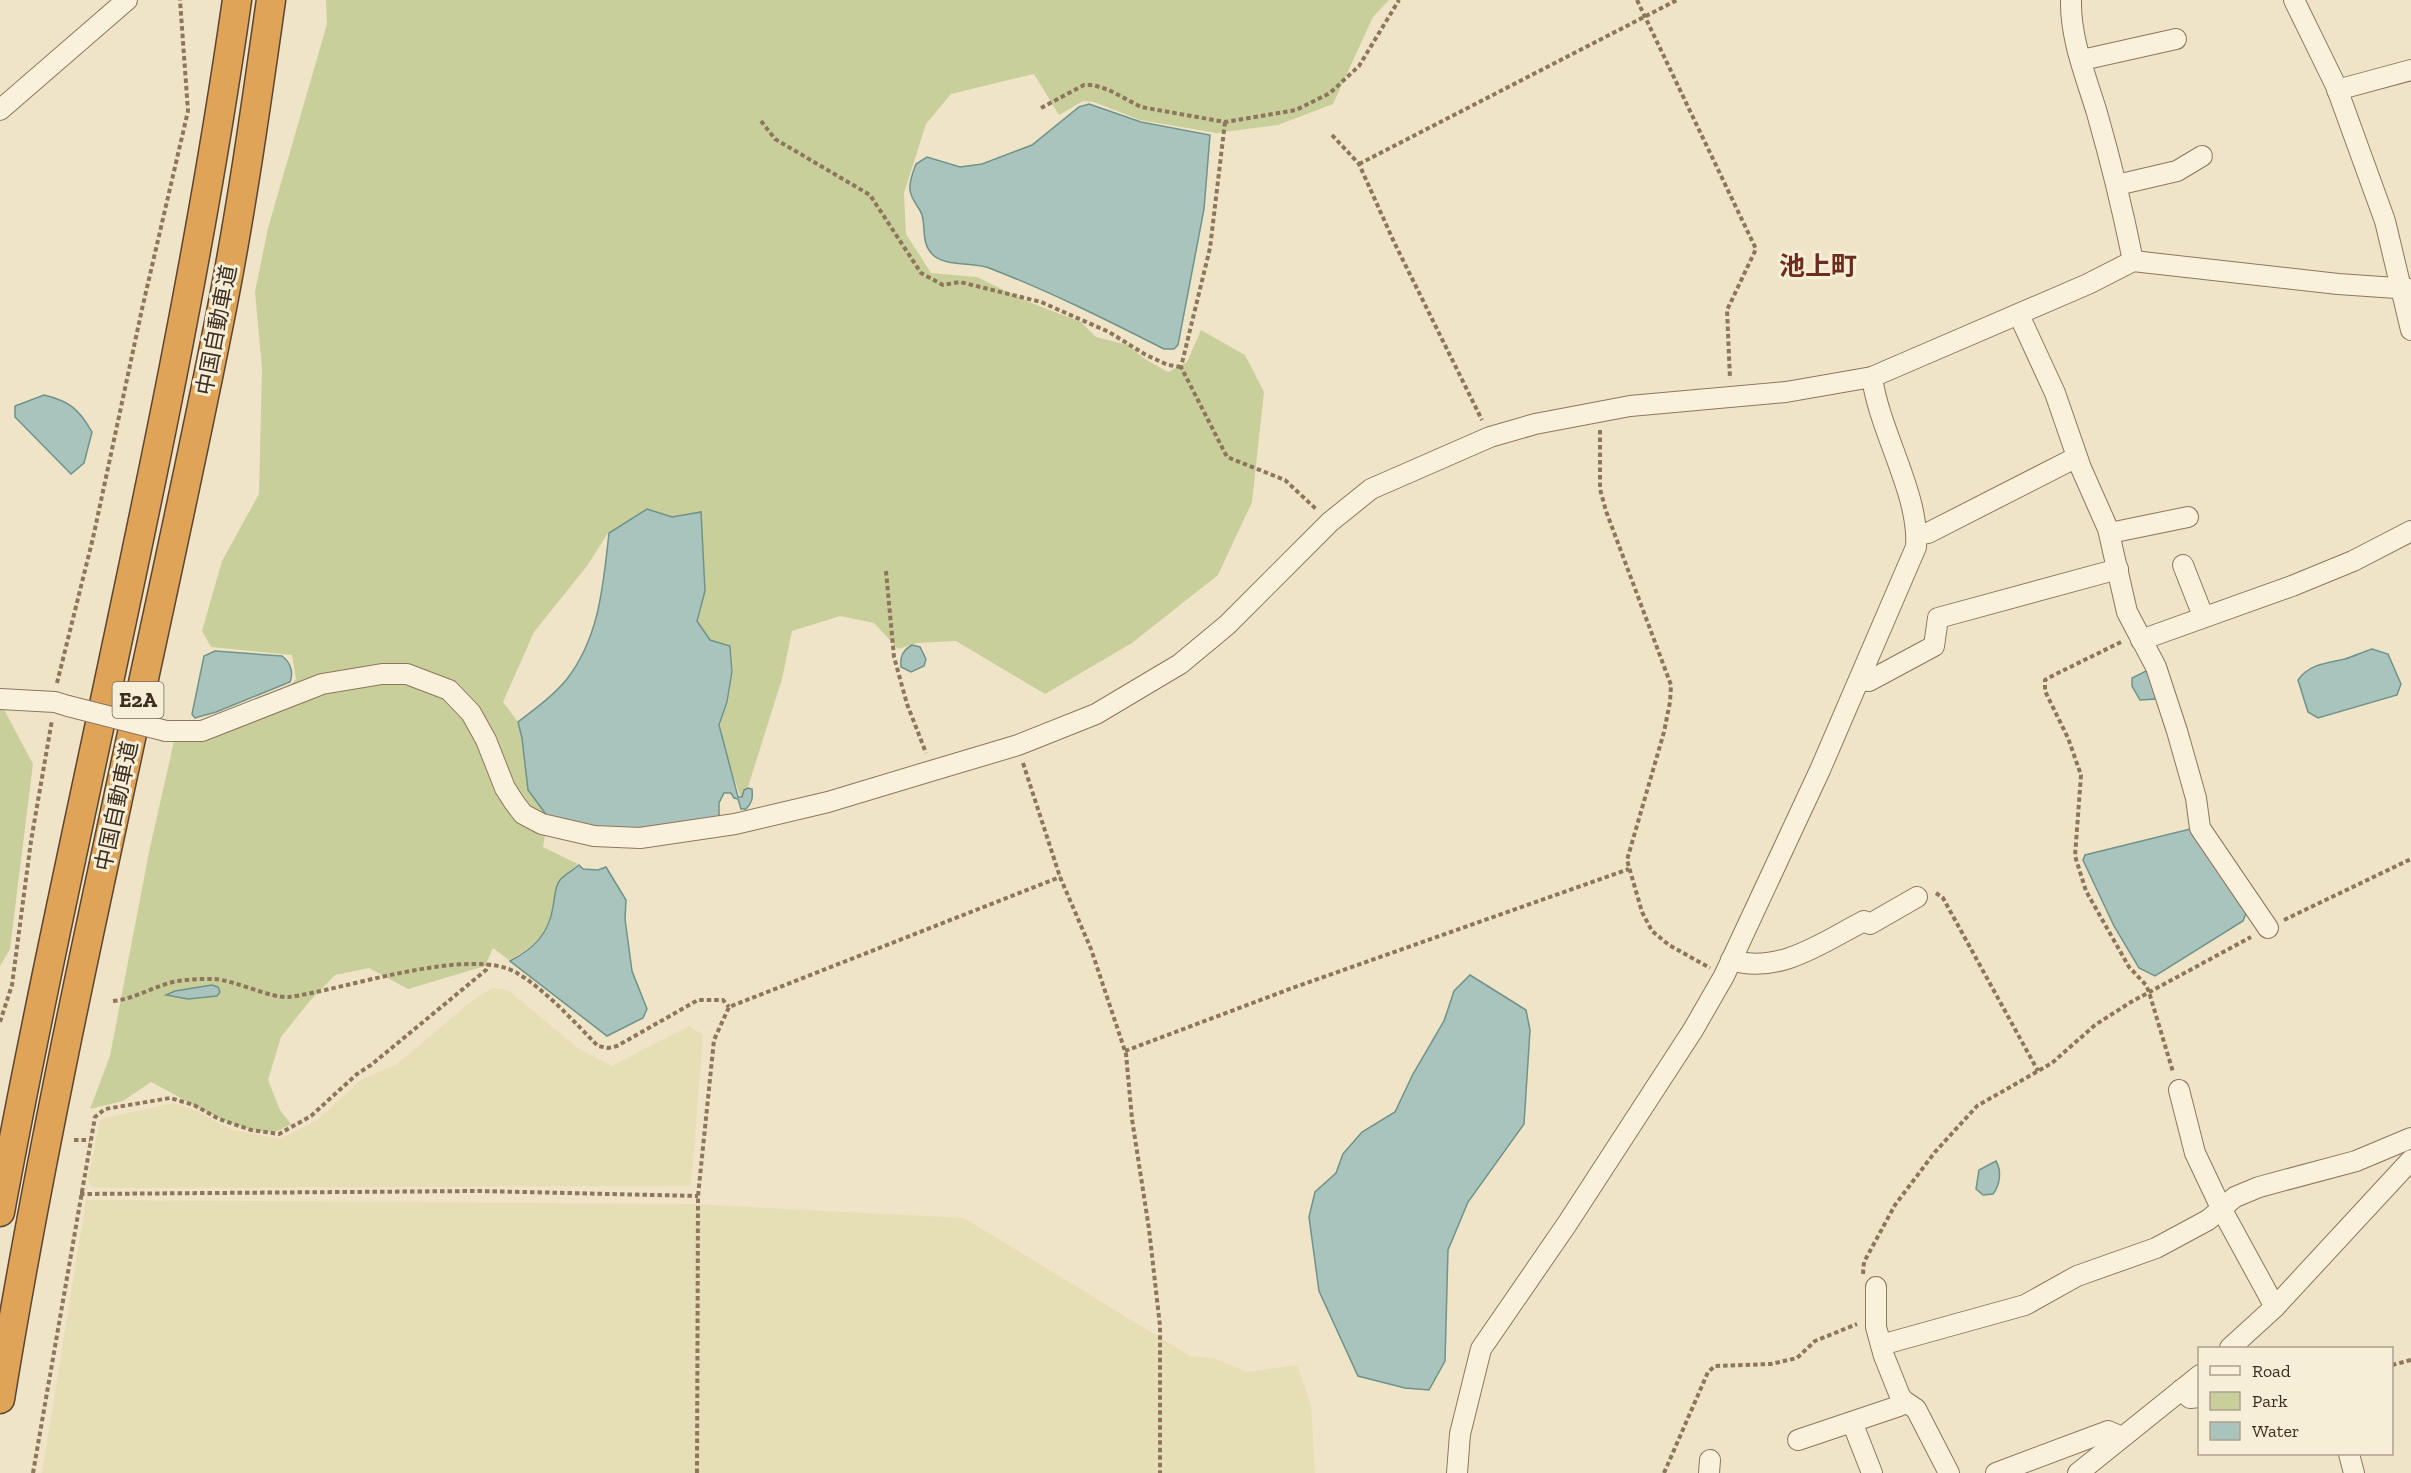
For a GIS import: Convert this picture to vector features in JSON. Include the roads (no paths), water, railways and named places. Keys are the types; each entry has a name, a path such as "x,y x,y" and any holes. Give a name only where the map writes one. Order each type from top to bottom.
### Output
{"highway":[{"name":"中国自動車道","path":"0,1212 54,937 185,310 217,136 237,0"},
{"name":"中国自動車道","path":"0,1399 42,1167 86,944 220,316 250,149 271,0"}],"street":[{"path":"0,110 127,0"},
{"path":"2071,0 2071,14 2117,185 2133,261"},
{"path":"2294,0 2337,90 2385,221 2406,288 2411,330"},
{"path":"2082,60 2176,39"},
{"path":"2337,90 2411,70"},
{"path":"2117,185 2178,171 2202,156"},
{"path":"0,699 62,704 166,731 202,731 322,684 382,674 407,674 448,690 471,713 486,740 505,788 523,814 542,824 594,836 640,838 735,824 828,802 1018,745 1096,714 1180,664 1227,625 1330,522 1371,489 1490,437 1535,424 1630,406 1786,392 1872,377 2019,315 2133,261 2338,284 2406,288"},
{"path":"2019,315 2055,393 2077,457 2110,533 2127,612 2156,667 2196,798 2200,828 2268,928"},
{"path":"1456,1473 1460,1434 1480,1349 1567,1224 1693,1030 1727,968 1820,770 1916,547 1917,535 1905,484 1875,401 1872,377"},
{"path":"1917,535 1928,533 2077,457"},
{"path":"2110,533 2188,517"},
{"path":"2139,636 2292,586 2353,561 2411,531"},
{"path":"2183,565 2203,616"},
{"path":"1860,680 1869,681 1934,646 1938,618 2118,569"},
{"path":"1727,968 1788,960 1864,921 1870,924 1917,897"},
{"path":"2179,1090 2195,1153 2222,1210 2275,1307"},
{"path":"1881,1345 2025,1305 2077,1276 2156,1248 2208,1220 2235,1197 2259,1187 2356,1161 2411,1138"},
{"path":"2231,1347 2275,1307 2411,1160"},
{"path":"1869,1284 1881,1345 1904,1401 1916,1408 1948,1473"},
{"path":"2078,1473 2198,1376"},
{"path":"2181,1390 2190,1398 2198,1397"},
{"path":"1798,1440 1899,1406 1904,1401"},
{"path":"1852,1422 1872,1473"},
{"path":"1996,1473 2108,1431 2122,1437"},
{"path":"2349,1455 2354,1473"}],"water":[{"path":"1089,104 1141,122 1210,135 1204,209 1178,345 1174,349 1164,349 1056,296 989,268 944,261 932,254 926,245 922,215 910,190 916,164 927,157 960,167 982,164 1032,145 1079,107"},
{"path":"44,395 67,403 83,417 92,432 84,463 71,474 15,417 15,406"},
{"path":"647,509 672,517 701,512 705,591 697,621 710,640 730,646 732,672 727,702 719,725 738,797 742,797 744,790 748,788 752,789 752,800 746,809 741,809 738,799 734,798 731,793 724,793 719,803 719,818 674,833 578,828 548,817 528,790 518,722 556,691 578,663 587,645 598,609 609,533"},
{"path":"912,645 920,647 926,659 924,666 911,672 901,667 901,660 902,654"},
{"path":"2372,649 2388,654 2401,684 2397,695 2318,718 2308,712 2298,680 2302,675 2319,665"},
{"path":"215,651 282,656 290,667 292,675 290,682 216,712 195,718 192,714 204,656"},
{"path":"2146,671 2150,672 2156,699 2140,700 2132,686 2132,678"},
{"path":"2190,829 2246,913 2243,921 2155,976 2139,968 2114,926 2083,860 2085,855"},
{"path":"579,865 583,869 598,870 606,867 626,900 625,919 632,971 647,1009 643,1018 607,1036 510,961 539,940 551,917 558,883"},
{"path":"1470,975 1526,1010 1530,1030 1524,1124 1468,1202 1448,1250 1445,1361 1429,1390 1405,1388 1358,1376 1319,1291 1309,1217 1315,1192 1336,1173 1343,1154 1362,1132 1395,1112 1413,1074 1444,1021 1454,991"},
{"path":"212,985 218,987 220,992 217,996 188,999 166,995 175,991"},
{"path":"1996,1161 2000,1173 1997,1186 1993,1194 1983,1195 1976,1189 1979,1170"}],"district":[{"name":"池上町","path":"1818,266"}]}
